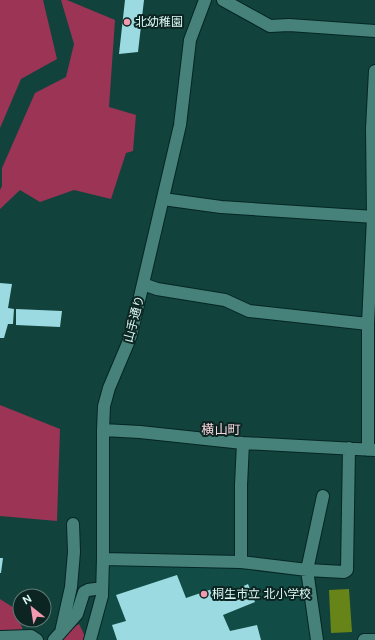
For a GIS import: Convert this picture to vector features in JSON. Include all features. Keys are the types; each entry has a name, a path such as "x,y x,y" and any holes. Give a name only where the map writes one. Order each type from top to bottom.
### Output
{"street":[{"name":"山手通り","path":"90,640 102,596 103,430 106,397 128,343 143,284 180,125 190,40 205,0"},
{"path":"223,0 270,26 289,25 375,32"},
{"path":"103,430 140,432 243,443 371,450 368,324 374,217 372,128 375,72"},
{"path":"163,200 221,207 374,217"},
{"path":"143,284 157,288 225,300 249,311 368,324"},
{"path":"241,562 241,486 243,443"},
{"path":"103,559 241,562 306,570 344,572 347,570 349,448"},
{"path":"317,640 306,570 323,496"},
{"path":"58,636 71,587 74,552 73,524"},
{"path":"58,636 77,614 84,592 102,588"},
{"path":"0,637 31,636 37,640"},
{"path":"364,640 375,640"}],"shaded area":[{"path":"0,0 43,0 57,59 21,79 0,128"},
{"path":"61,0 67,0 115,20 109,107 136,115 133,151 126,153 111,199 74,190 40,202 20,190 0,209 2,168 35,93 66,77 74,44"},
{"path":"0,405 60,429 57,521 0,516"},
{"name":"桐生市立 北小学校","path":"107,563 243,566 300,574 311,640 97,640 103,613"},
{"path":"349,589 352,632 331,633 329,590"},
{"path":"0,599 12,607 12,628 22,628 27,640 0,640"},
{"path":"79,624 85,640 63,640 66,632"}],"building":[{"path":"125,0 144,0 138,52 119,54"},
{"path":"0,283 12,284 8,308 14,309 13,324 8,324 4,338 0,338"},
{"path":"16,309 62,311 60,327 16,325"},
{"path":"371,396 375,396 375,444 371,443"},
{"path":"0,558 3,558 1,573 0,573"},
{"path":"177,575 186,598 221,586 226,594 248,584 255,602 223,615 230,631 257,625 261,640 117,640 112,625 126,621 116,595"}],"place":[{"name":"北幼稚園","path":"127,22"},
{"name":"桐生市立 北小学校","path":"204,594"}],"district":[{"name":"横山町","path":"221,429"}]}
